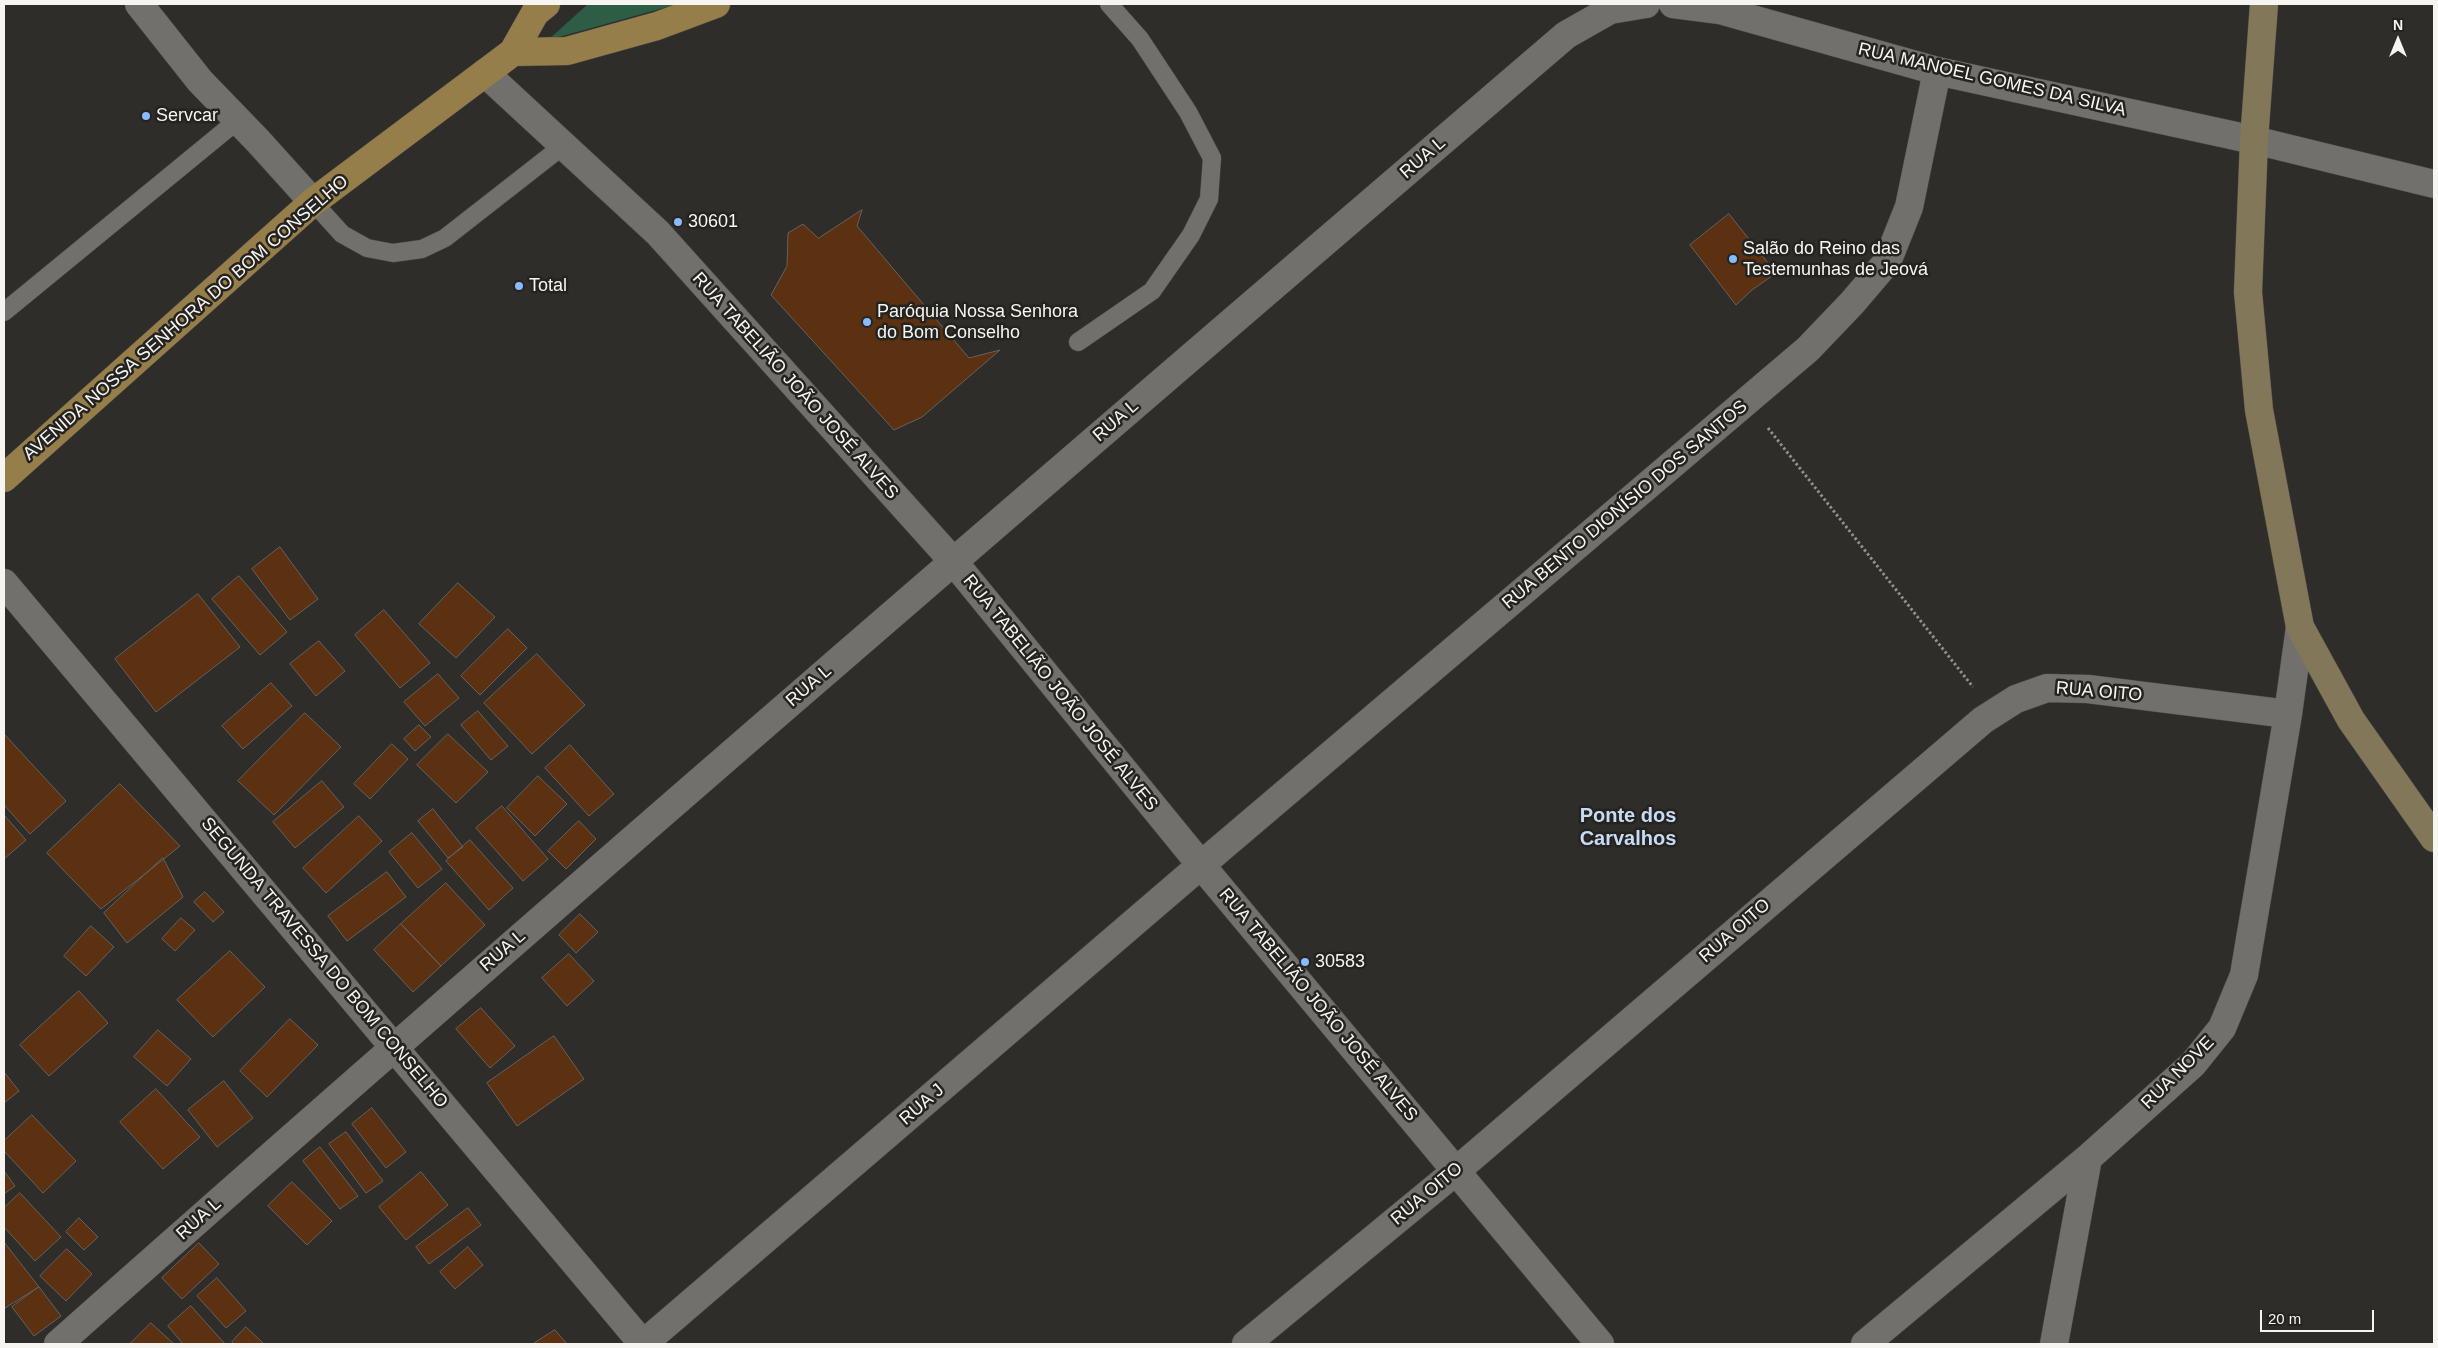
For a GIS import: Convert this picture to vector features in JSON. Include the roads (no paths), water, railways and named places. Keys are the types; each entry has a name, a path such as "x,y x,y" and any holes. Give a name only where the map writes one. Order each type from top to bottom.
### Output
{"main road":[{"name":"AVENIDA NOSSA SENHORA DO BOM CONSELHO","path":"4,478 313,202 513,52 535,13 546,4"},
{"path":"513,52 567,51 657,26 716,4"}],"street":[{"path":"139,4 200,81 313,202"},
{"name":"RUA L","path":"58,1344 394,1046 952,561 1566,35 1610,10 1646,4"},
{"name":"RUA MANOEL GOMES DA SILVA","path":"1673,4 1720,10 1937,71 2254,140 2434,184"},
{"path":"2264,4 2254,140 2248,292 2257,391 2300,627 2351,720 2434,838"},
{"name":"RUA BENTO DIONÍSIO DOS SANTOS","path":"1201,865 1808,349 1852,303 1886,262 1909,207 1937,71"},
{"name":"RUA TABELIÃO JOÃO JOSÉ ALVES","path":"485,73 658,233 952,561 1201,865 1600,1344"},
{"name":"SEGUNDA TRAVESSA DO BOM CONSELHO","path":"4,583 643,1344"},
{"name":"RUA NOVE","path":"1865,1344 2088,1158 2193,1064 2222,1028 2244,975 2288,714 2300,627"},
{"name":"RUA OITO","path":"1246,1344 1456,1171 1975,726 2016,699 2047,688 2088,689 2288,714"},
{"name":"RUA J","path":"643,1344 1201,865"},
{"path":"2054,1344 2088,1158"}],"lane":[{"path":"1078,342 1152,291 1191,235 1209,199 1212,158 1188,112 1140,39 1109,4"},
{"path":"4,312 238,120"},
{"path":"313,202 342,234 368,248 392,253 422,249 445,238 564,145"}],"place":[{"name":"Servcar","path":"146,116"},
{"name":"30601","path":"678,222"},
{"name":"Salão do Reino das Testemunhas de Jeová","path":"1733,259"},
{"name":"Total","path":"519,286"},
{"name":"Paróquia Nossa Senhora do Bom Conselho","path":"867,322"},
{"name":"30583","path":"1305,962"}],"district":[{"name":"Ponte dos Carvalhos","path":"1628,828"}]}
